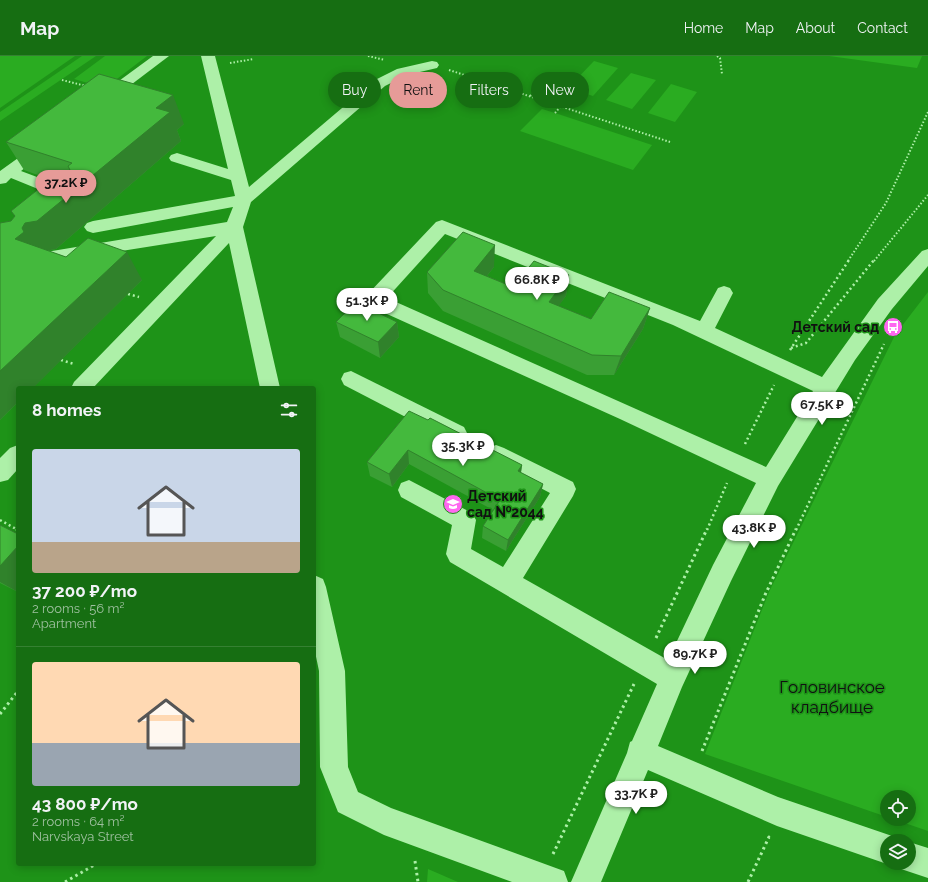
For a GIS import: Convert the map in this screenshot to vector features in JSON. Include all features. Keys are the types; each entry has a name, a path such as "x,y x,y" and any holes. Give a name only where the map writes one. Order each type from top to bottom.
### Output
{"street":[{"path":"93,107 162,56"},
{"path":"208,56 240,177 244,200"},
{"path":"83,386 234,227 244,200 380,83 402,72 432,65"},
{"path":"4,176 56,136"},
{"path":"176,158 240,177"},
{"path":"4,176 77,198"},
{"path":"92,227 244,200"},
{"path":"770,479 627,413 374,300 442,226 680,320 826,388"},
{"path":"52,256 234,227"},
{"path":"234,227 270,386"},
{"path":"586,882 672,678 722,573 770,479 826,388 885,304 928,255"},
{"path":"704,331 724,293"},
{"path":"351,379 564,489 507,582"},
{"path":"0,473 16,456"},
{"path":"409,490 464,520 458,554 672,678"},
{"path":"316,596 332,671 334,767 348,802 413,832 544,879"},
{"path":"640,752 777,811 880,847"},
{"path":"916,859 928,863"}],"path":[{"path":"717,56 720,58 722,74"},
{"path":"432,65 530,96"},
{"path":"555,113 559,108"},
{"path":"567,108 670,142"},
{"path":"544,879 557,848 695,558 736,463 791,348 886,203 928,112"},
{"path":"791,348 806,343 928,195"},
{"path":"128,294 144,298"},
{"path":"693,775 765,595 888,337"},
{"path":"0,520 16,529"},
{"path":"0,714 16,694"},
{"path":"748,882 769,837 776,840"},
{"path":"65,882 93,866"}],"green space":[{"path":"0,56 75,56 0,108"},
{"path":"82,56 96,56 0,121 0,112"},
{"path":"105,56 147,56 105,88 74,79"},
{"path":"829,56 922,56 917,68"},
{"path":"594,61 618,68 593,96 589,95 589,72 583,72"},
{"path":"631,73 656,80 632,109 606,100"},
{"path":"671,84 697,92 675,122 648,113"},
{"path":"542,109 652,145 633,170 520,131"},
{"name":"Головинское кладбище","path":"928,292 928,831 913,826 916,826 916,790 880,790 880,815 705,754 769,592 895,335"},
{"path":"428,869 458,882 427,882"}],"building":[{"path":"99,74 173,95 156,108 170,112 37,221 25,223 22,228 24,232 15,239 66,257 88,238 127,252 0,371 0,223 11,221 15,216 11,211 56,175 68,174 70,170 68,166 72,163 6,142"},
{"path":"463,232 495,245 474,271 513,287 534,261 569,275 549,302 591,319 609,292 650,308 621,356 592,355 443,290 427,272"},
{"path":"356,302 397,322 378,342 336,322"},
{"path":"409,411 428,420 430,418 522,465 518,471 543,484 508,540 483,526 500,500 408,450 389,474 367,462"},
{"path":"0,525 16,533 16,548 0,566"}],"place":[{"name":"Детский сад","path":"893,327"},
{"name":"Детский сад №2044","path":"453,504"}]}
